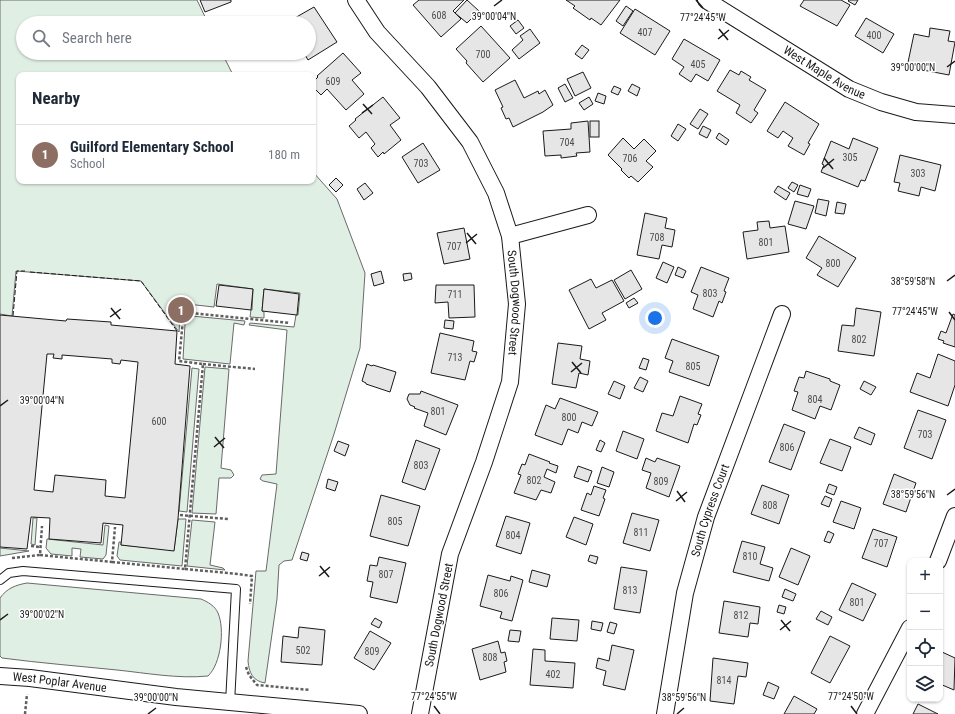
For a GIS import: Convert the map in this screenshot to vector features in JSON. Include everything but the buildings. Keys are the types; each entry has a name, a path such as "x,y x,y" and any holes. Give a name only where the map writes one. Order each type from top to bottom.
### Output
{"street":[{"name":"South Dogwood Street","path":"356,0 377,32 428,87 470,142 496,193 510,236 517,304 510,382 484,462 450,554 420,714"},
{"name":"West Maple Avenue","path":"706,0 849,88 881,102 916,112 955,115"},
{"path":"510,236 588,215"},
{"name":"South Cypress Court","path":"665,714 685,593 706,517 782,314"},
{"path":"939,558 955,516"},
{"path":"865,714 909,630"},
{"name":"West Poplar Avenue","path":"0,676 30,678 230,703 358,714"}],"lane":[{"path":"0,580 9,574 23,571 236,589 230,703"}],"path":[{"path":"255,369 178,361 183,320 190,313 290,323"},
{"path":"9,558 17,556 40,556 185,569 203,364"},
{"path":"180,515 228,519"},
{"path":"40,556 42,526"},
{"path":"112,562 115,526"},
{"path":"31,546 40,547"}],"green space":[{"path":"0,0 197,0 205,16 16,16 16,60 226,60 232,72 16,72 16,184 316,184 316,175 337,199 365,273 360,348 334,434 292,560 284,561 279,565 277,599 265,683 252,676 248,661 256,571 266,571 277,484 260,479 262,475 276,474 287,330 249,325 250,323 294,327 296,315 298,315 300,293 264,289 262,311 264,312 264,318 250,317 252,310 253,289 217,284 214,307 187,304 186,310 180,317 179,332 141,281 16,271 12,316 0,314"},
{"path":"191,316 245,321 244,325 234,323 230,364 183,359 185,324"},
{"path":"205,367 229,369 221,468 231,470 234,475 231,478 219,478 216,514 192,513"},
{"path":"192,368 199,369 187,512 179,511"},
{"path":"33,518 37,518 35,545 31,544"},
{"path":"178,519 186,519 182,566 120,560 117,556 119,542 121,542 121,545 174,550"},
{"path":"192,520 215,522 210,565 223,568 225,570 187,566"},
{"path":"105,525 109,526 106,555 103,559 80,557 81,549 72,548 72,556 51,554 46,548 47,539 103,545"},
{"path":"0,548 29,551 0,556"},
{"path":"27,583 201,599 215,608 220,620 221,637 219,655 216,663 208,676 185,677 2,658 0,656 0,598 12,588"}],"fence":[{"path":"13,316 17,271 25,271"},
{"path":"30,272 141,281 177,331"}],"place":[{"name":"Guilford Elementary School","path":"181,310"}]}
